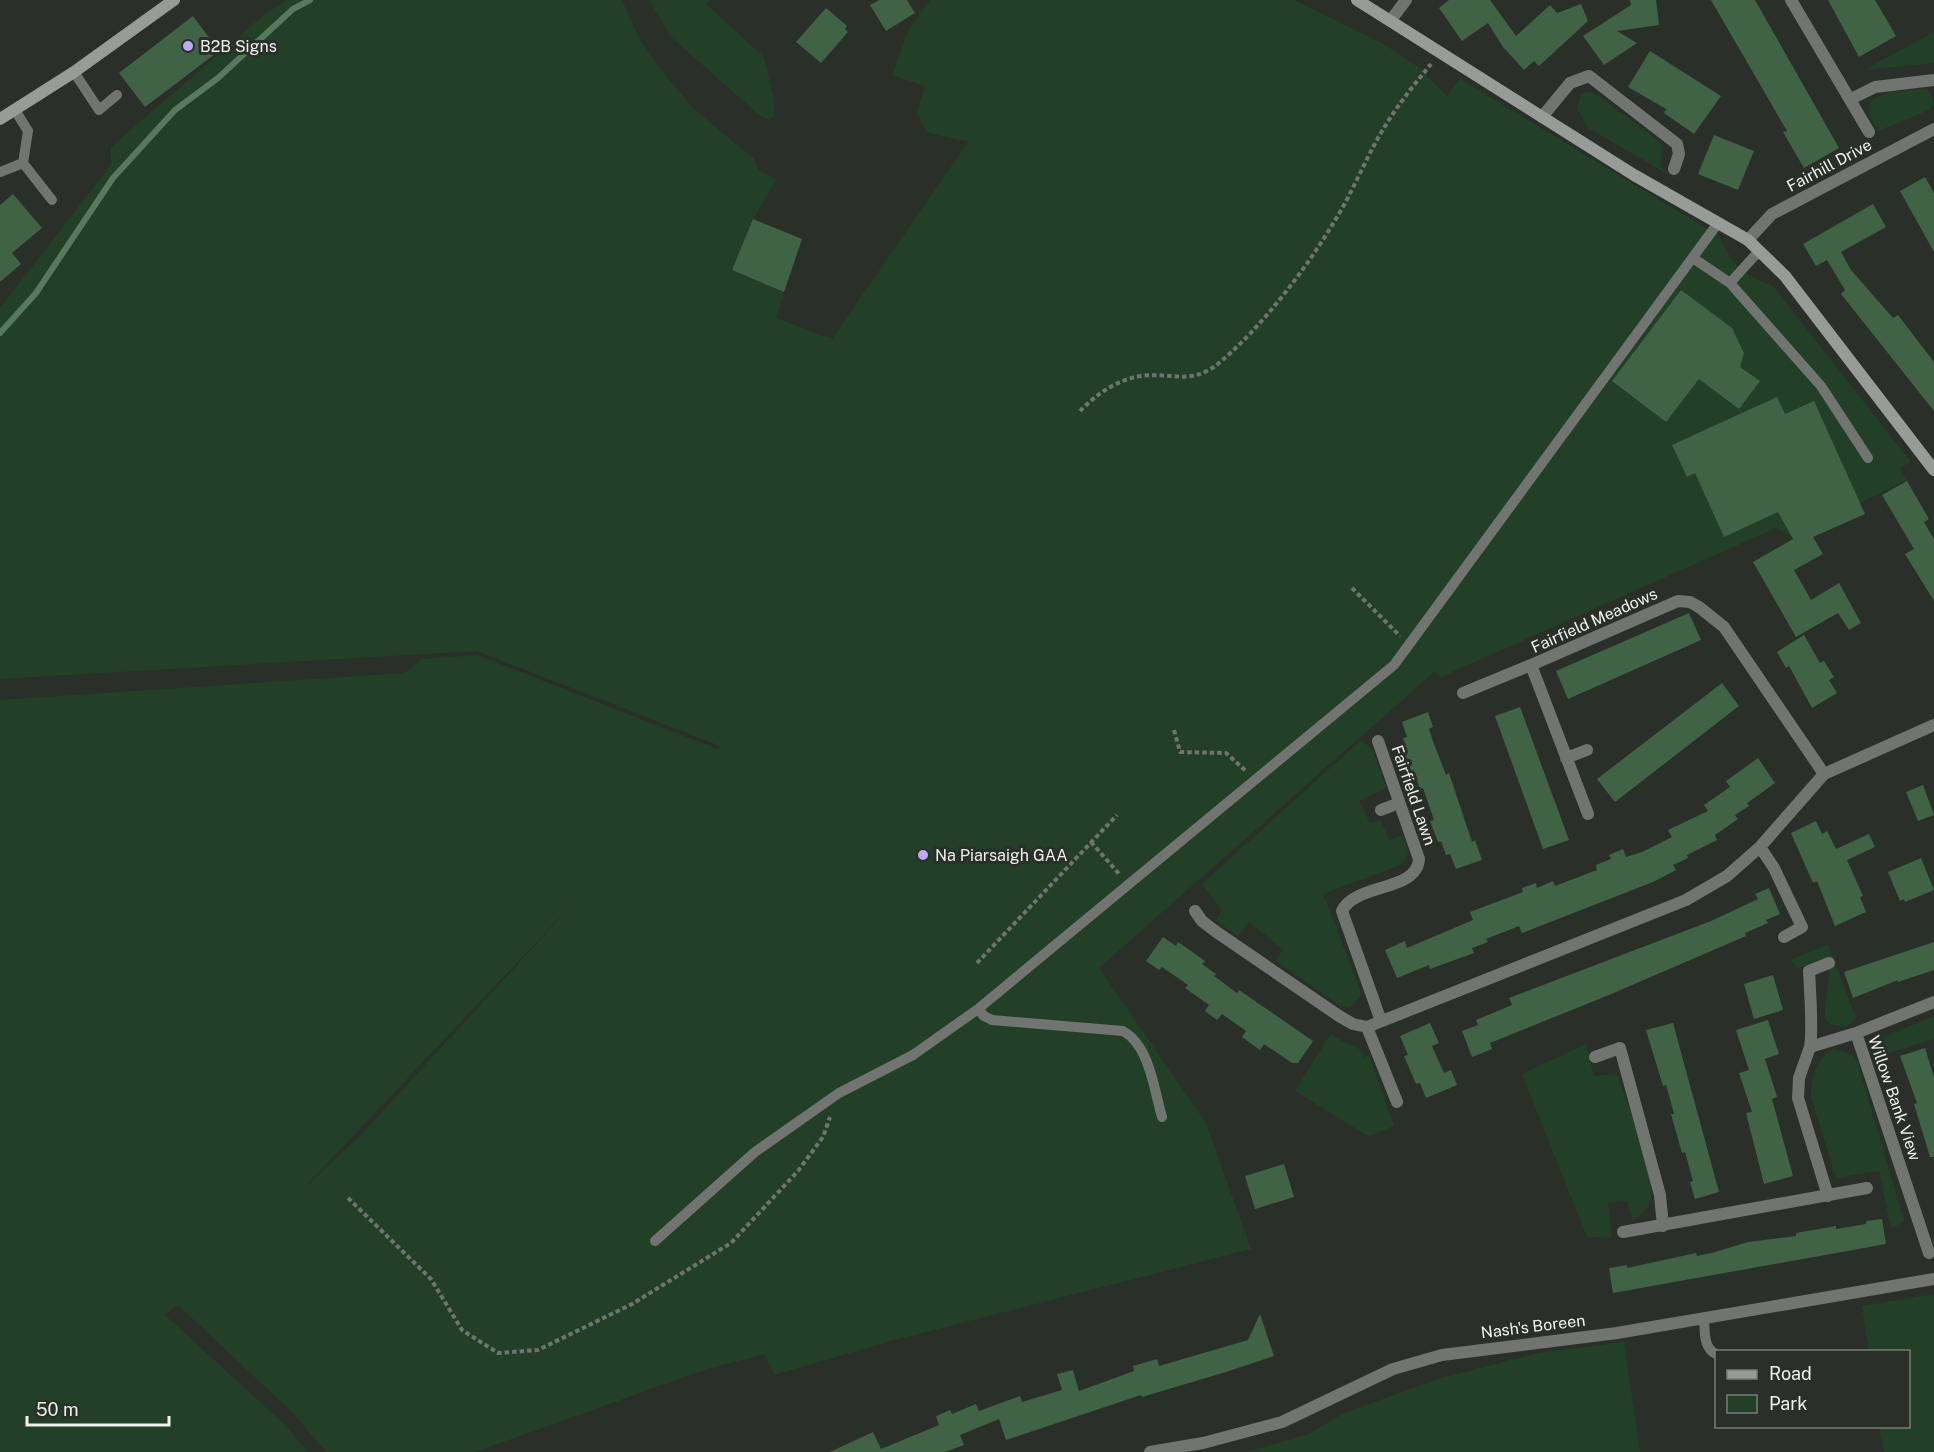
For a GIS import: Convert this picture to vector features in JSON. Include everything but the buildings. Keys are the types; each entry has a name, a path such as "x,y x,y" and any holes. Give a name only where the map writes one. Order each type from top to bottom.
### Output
{"street":[{"path":"0,119 74,72 174,0"},
{"path":"1357,0 1542,117 1748,240 1785,276 1934,470"},
{"path":"1391,20 1406,0"},
{"path":"1791,0 1869,132"},
{"path":"1542,117 1570,83 1580,77 1589,76 1677,144 1679,154 1674,169"},
{"path":"1851,99 1875,87 1934,80"},
{"name":"Fairhill Drive","path":"1748,240 1772,214 1934,129"},
{"name":"Fairfield Meadows","path":"1588,814 1531,665 1673,603 1690,602 1714,617 1724,627 1824,774"},
{"path":"1463,693 1531,665"},
{"path":"1195,911 1202,921 1215,931 1339,1016 1353,1024 1367,1026 1686,900 1727,876 1760,847 1824,774 1934,724"},
{"name":"Fairfield Lawn","path":"1378,741 1419,859 1419,867 1410,877 1351,899 1342,911 1382,1021"},
{"path":"1566,758 1587,750"},
{"path":"1381,810 1399,803"},
{"path":"1760,847 1774,868 1802,927 1784,937"},
{"path":"1828,1196 1798,1098 1799,1078 1812,1035 1809,971 1829,963"},
{"path":"1856,1033 1934,1002"},
{"path":"1367,1026 1396,1102"},
{"name":"Willow Bank View","path":"1810,1047 1856,1033 1929,1253"},
{"path":"1595,1058 1620,1048 1660,1195 1663,1227"},
{"path":"1623,1232 1663,1227 1867,1188"},
{"name":"Nash's Boreen","path":"1150,1452 1203,1443 1282,1422 1393,1368 1442,1355 1617,1333 1934,1279"}],"lane":[{"path":"74,72 99,110 117,95"},
{"path":"15,110 28,131 23,163 52,200"},
{"path":"0,172 23,163"},
{"path":"655,1241 755,1152 839,1093 913,1055 978,1009 1394,665 1718,223"},
{"path":"1730,283 1759,251"},
{"path":"1693,258 1730,283 1821,386 1868,458"},
{"path":"978,1009 992,1020 1123,1031 1132,1036 1141,1049 1162,1117"},
{"path":"1704,1318 1706,1341 1715,1354"}],"path":[{"path":"1080,411 1110,386 1143,376 1192,378 1218,363 1260,320 1316,250 1335,221 1396,109 1441,52"},
{"path":"1352,588 1409,645"},
{"path":"1174,730 1180,752 1226,753 1256,779"},
{"path":"977,963 1117,815"},
{"path":"1091,842 1127,884"},
{"path":"348,1198 431,1279 462,1330 498,1353 538,1350 632,1304 731,1243 798,1171 823,1137 839,1093"}],"green space":[{"path":"287,0 622,0 640,40 665,75 694,109 754,159 758,169 776,180 753,219 732,270 784,292 776,318 832,339 968,142 926,132 917,112 925,86 892,75 909,29 930,0 1294,0 1382,43 1421,69 1447,96 1460,79 1719,236 1729,255 1740,268 1773,286 1911,462 1899,468 1907,480 1791,536 1776,528 1441,677 1434,672 1099,968 1206,1123 1251,1249 891,1341 774,1375 765,1354 707,1369 475,1452 326,1452 294,1414 178,1305 165,1315 283,1423 308,1452 0,1452 0,700 405,673 422,659 477,655 717,749 720,746 477,651 0,679 0,308 111,165 111,147 265,14","holes":["583,893 359,1137 302,1190"]},
{"path":"649,0 710,0 706,4 764,57 774,100 774,117 769,120 759,115 671,37"},
{"path":"1934,32 1934,63 1864,70"},
{"path":"1926,89 1931,94 1934,104 1929,110 1878,131 1869,115 1870,102 1889,93"},
{"path":"1588,92 1596,94 1655,138 1662,146 1661,168 1685,184 1588,128 1577,108 1581,94"},
{"path":"1361,740 1373,750 1386,788 1359,801 1370,823 1381,820 1389,840 1403,835 1408,855 1400,865 1323,894 1359,986 1361,996 1349,1008 1340,1006 1276,961 1283,949 1249,922 1238,936 1216,921 1222,910 1202,884"},
{"path":"1828,944 1856,1018 1846,1027 1832,1025 1825,1019 1828,959 1797,968 1791,960"},
{"path":"1934,1016 1934,1039 1879,1056 1879,1043 1884,1037"},
{"path":"1330,1035 1361,1050 1364,1058 1369,1055 1394,1126 1368,1136 1295,1091"},
{"path":"1586,1044 1594,1076 1617,1074 1649,1168 1651,1196 1642,1214 1632,1220 1627,1201 1608,1203 1612,1238 1587,1237 1522,1074"},
{"path":"1834,1049 1853,1055 1858,1064 1904,1221 1891,1229 1879,1171 1836,1178 1811,1097 1816,1069 1823,1057"},
{"path":"1934,1294 1934,1452 1884,1452 1880,1428 1910,1428 1910,1350 1869,1350 1862,1306"},
{"path":"1624,1342 1640,1452 1247,1452 1309,1434 1344,1413 1441,1378 1539,1353"}],"waterway":[{"path":"0,333 36,293 113,178 175,110 218,78 293,9 310,0"}],"place":[{"name":"B2B Signs","path":"188,46"},
{"name":"Na Piarsaigh GAA","path":"923,855"}]}
